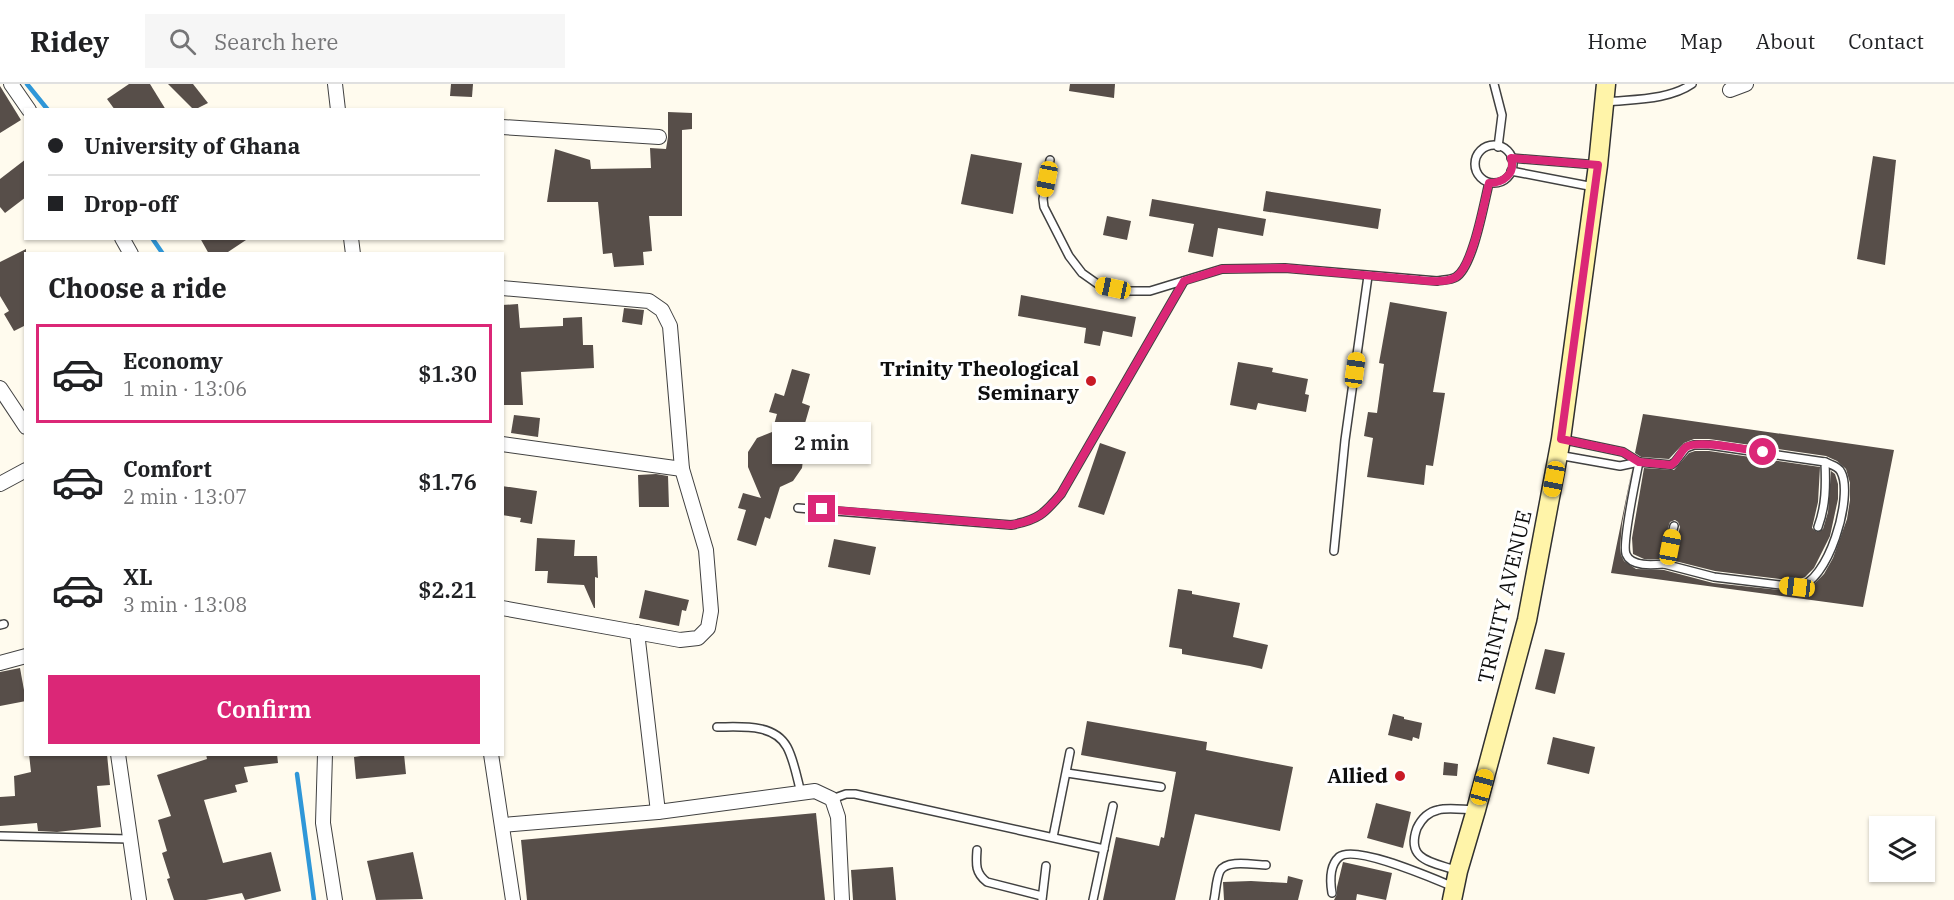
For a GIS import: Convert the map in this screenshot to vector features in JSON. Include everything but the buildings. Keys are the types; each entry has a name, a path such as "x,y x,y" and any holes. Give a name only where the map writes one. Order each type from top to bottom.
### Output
{"street":[{"path":"11,84 28,108"},
{"path":"334,84 338,108"},
{"name":"TRINITY AVENUE","path":"1454,886 1527,620 1560,447 1598,165 1606,84"},
{"path":"1730,90 1746,84"},
{"path":"504,127 659,137"},
{"path":"504,288 649,301 662,310 670,326 682,469 706,550 711,611 708,628 698,638 680,640 504,608"},
{"path":"0,388 24,424"},
{"path":"504,444 682,469"},
{"path":"0,484 24,471"},
{"path":"637,632 658,812"},
{"path":"0,663 24,657"},
{"path":"118,756 138,900"},
{"path":"325,756 323,823 335,900"},
{"path":"491,756 513,900"},
{"path":"503,825 658,812 815,791 832,800 838,817 842,900"}],"lane":[{"path":"1494,84 1502,115 1498,147"},
{"path":"1604,103 1655,97 1685,89 1692,84"},
{"path":"1494,145 1503,148 1511,158 1513,163 1511,171 1506,179 1498,183 1489,183 1476,171 1475,162 1478,153 1485,147 1494,145"},
{"path":"1511,158 1598,165"},
{"path":"1050,160 1043,199 1044,207 1069,256 1082,273 1099,285 1128,291 1150,291 1222,269 1285,268 1437,281 1456,278 1464,270 1472,251 1489,183"},
{"path":"1511,171 1595,187"},
{"path":"1334,550 1345,440 1368,276"},
{"path":"798,507 1011,525 1030,522 1046,511 1061,494 1184,281"},
{"path":"1560,447 1620,466 1639,462 1671,465 1686,448 1694,445 1709,445 1826,462 1840,469 1844,485 1836,536 1828,559 1816,577 1802,587 1714,576 1664,564 1637,563 1625,552 1639,462"},
{"path":"1560,447 1623,452 1639,462"},
{"path":"1818,527 1824,512 1826,462"},
{"path":"1664,564 1674,526"},
{"path":"717,727 757,728 770,731 780,737 788,748 801,793"},
{"path":"1053,837 1070,752"},
{"path":"1067,773 1161,787"},
{"path":"832,800 846,794 855,794 1104,849"},
{"path":"1093,900 1113,806"},
{"path":"1454,886 1415,852 1413,844 1415,835 1420,821 1438,810 1476,810"},
{"path":"0,836 130,839"},
{"path":"976,850 976,869 980,877 987,882 1042,898 1046,866"},
{"path":"1332,892 1332,867 1340,856 1350,853 1378,858 1454,886"},
{"path":"1214,900 1219,873 1224,867 1231,864 1266,865"}],"waterway":[{"path":"27,84 46,108"},
{"path":"153,240 162,252"},
{"path":"297,774 314,900"}],"place":[{"name":"Trinity Theological Seminary","path":"1091,381"},
{"name":"Allied","path":"1400,776"}],"route":[{"path":"822,509 1011,525 1030,522 1046,511 1061,494 1184,281 1222,269 1285,268 1400,279 1437,281 1456,278 1464,270 1472,251 1489,183 1498,183 1506,179 1513,163 1511,158 1598,165 1561,439 1623,452 1639,462 1671,465 1686,448 1694,445 1763,452"}]}
